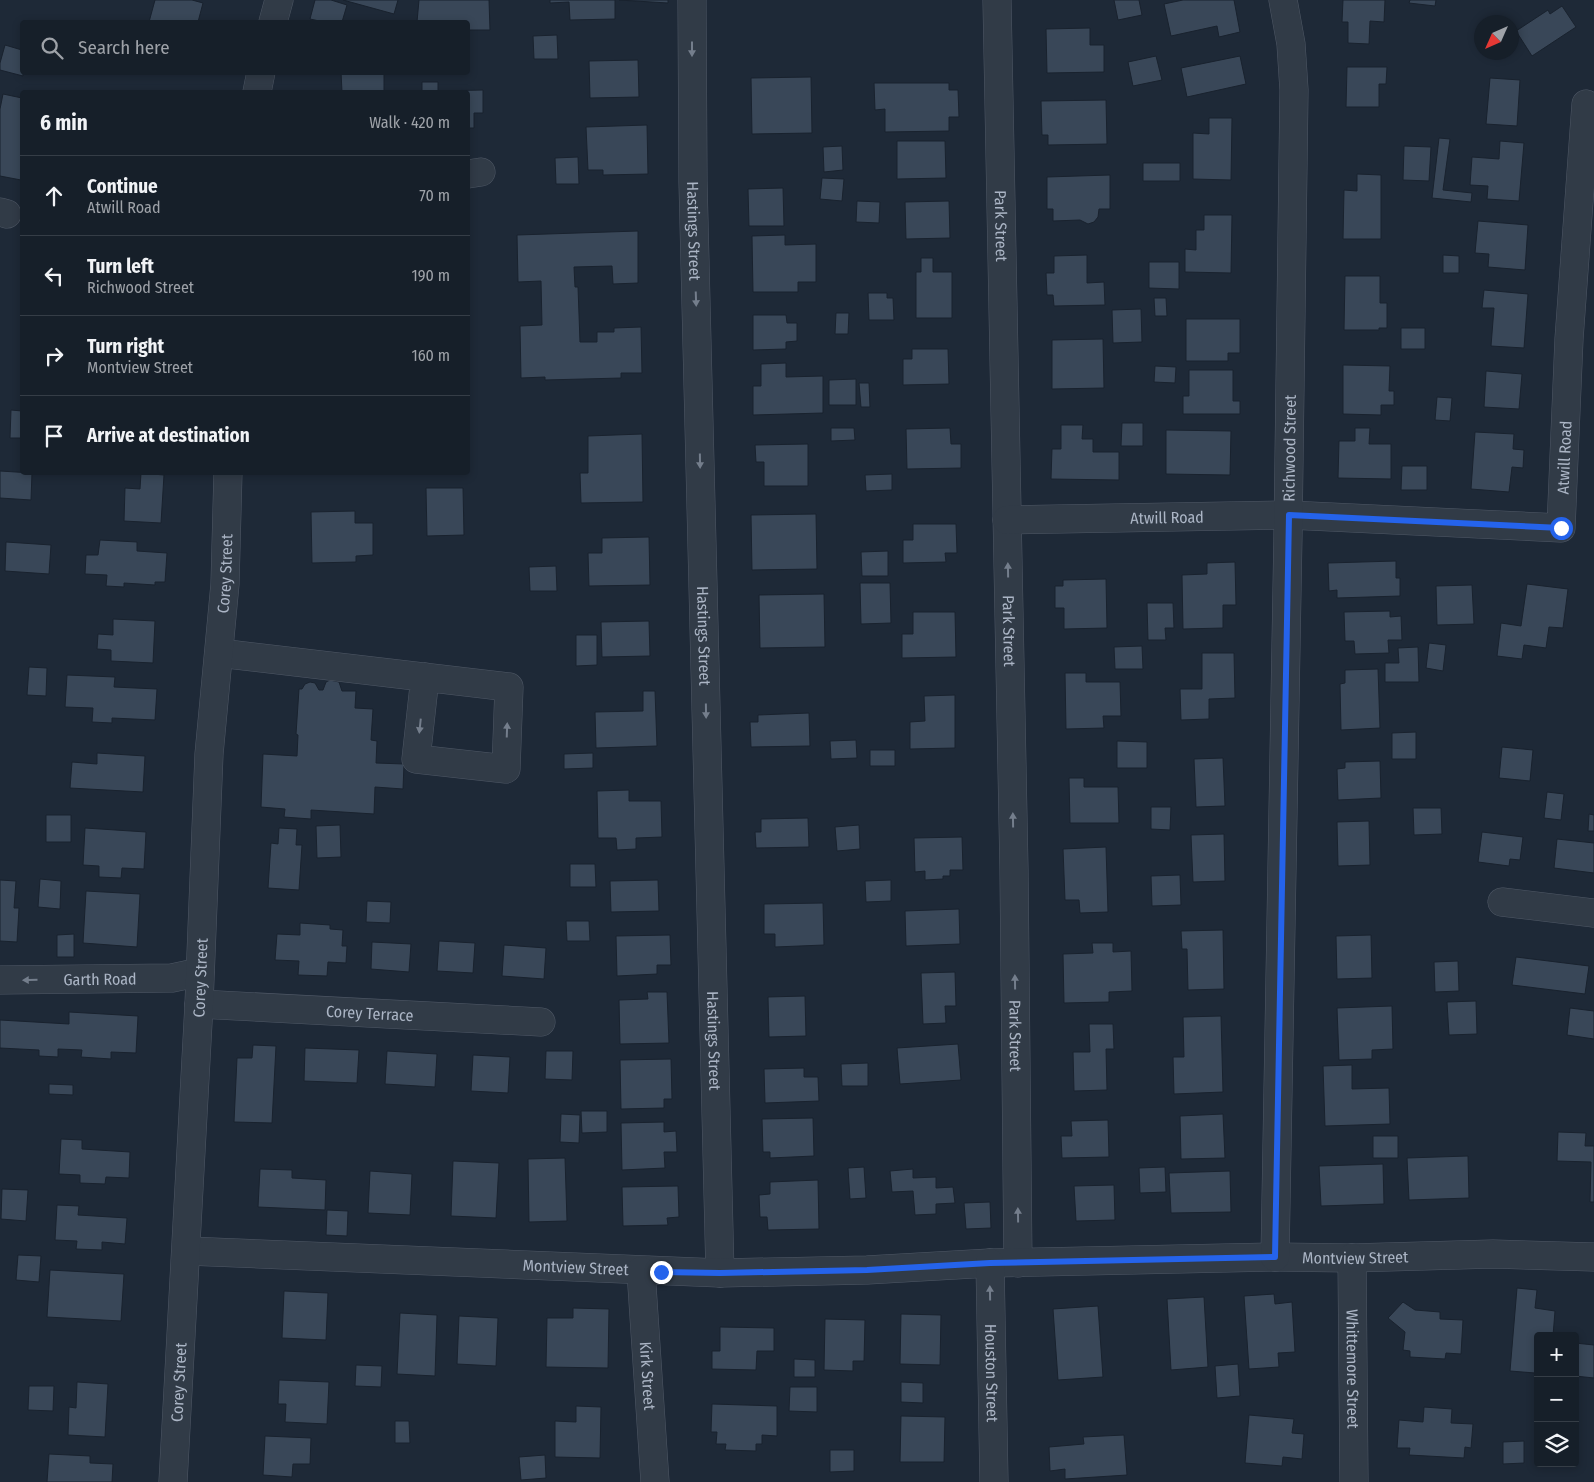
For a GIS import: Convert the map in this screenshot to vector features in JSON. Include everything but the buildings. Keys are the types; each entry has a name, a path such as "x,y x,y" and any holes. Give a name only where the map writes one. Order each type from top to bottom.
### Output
{"street":[{"path":"274,20 279,0"},
{"name":"Hastings Street","path":"692,0 692,182 720,1273"},
{"name":"Park Street","path":"997,0 1018,1263"},
{"name":"Richwood Street","path":"1275,1257 1289,515 1294,90 1291,44 1283,0"},
{"path":"258,90 261,75"},
{"name":"Atwill Road","path":"1007,520 1289,515 1561,528 1569,339 1586,104"},
{"name":"Corey Street","path":"173,1482 187,1251 209,754 225,584 228,475"},
{"path":"219,653 425,677"},
{"path":"1502,902 1594,914"},
{"name":"Garth Road","path":"0,980 172,978 200,972"},
{"name":"Corey Terrace","path":"199,1004 541,1022"},
{"name":"Montview Street","path":"187,1251 720,1273 867,1270 990,1263 1275,1257 1352,1258 1493,1254 1594,1257"},
{"name":"Whittemore Street","path":"1352,1258 1354,1482"},
{"name":"Houston Street","path":"990,1263 994,1482"},
{"name":"Kirk Street","path":"641,1271 655,1482"}],"route":[{"path":"661,1272 720,1273 867,1270 990,1263 1275,1257 1289,515 1561,528"}]}
